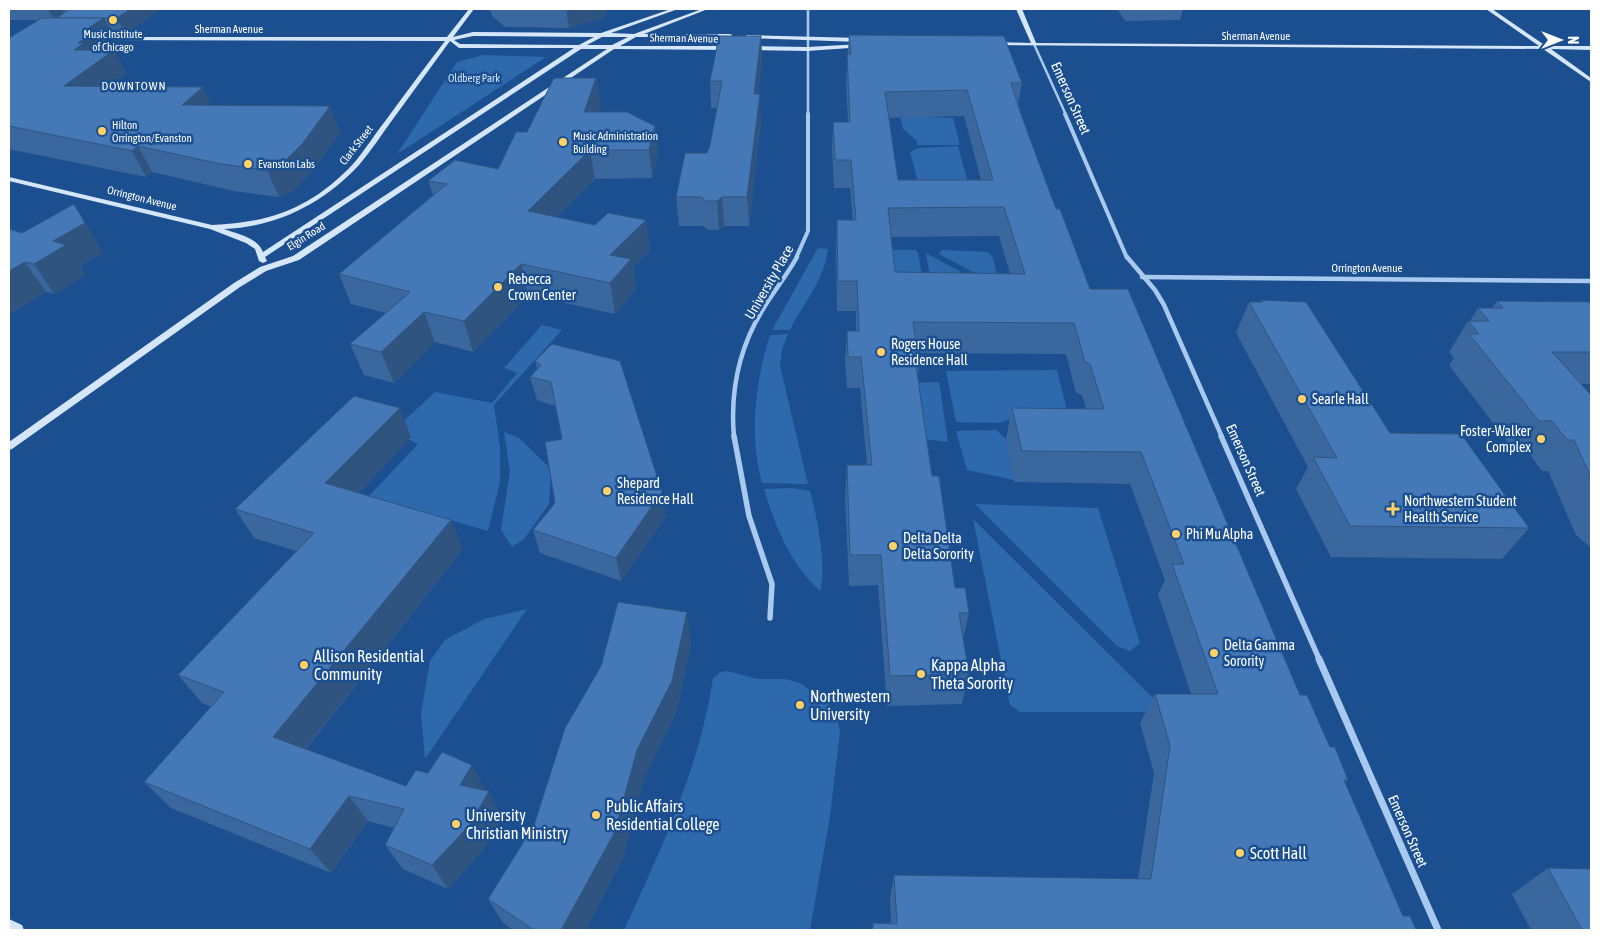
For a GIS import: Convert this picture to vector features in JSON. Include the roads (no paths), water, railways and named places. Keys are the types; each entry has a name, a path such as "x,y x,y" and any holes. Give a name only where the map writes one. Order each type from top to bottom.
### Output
{"street":[{"name":"Clark Street","path":"212,227 236,227 282,218 328,190 357,164 437,51 450,39 472,9"},
{"name":"Elgin Road","path":"262,256 580,46 599,36 675,9"},
{"name":"Elgin Road","path":"263,269 296,258 612,47 633,36 706,9"},
{"name":"University Place","path":"770,618 772,581 755,537 741,481 734,430 734,387 747,347 763,309 804,246 808,231 808,9"},
{"name":"Emerson Street","path":"1019,9 1074,133 1122,249 1130,265 1159,295 1164,305 1438,930"},
{"path":"1489,9 1591,80"},
{"name":"Sherman Avenue","path":"96,38 399,40 450,39 473,34 807,37 866,43 807,49 459,46 450,39"},
{"path":"399,40 428,46"},
{"name":"Sherman Avenue","path":"984,44 1591,48"},
{"name":"Orrington Avenue","path":"9,179 212,227 249,241 258,248 262,256"},
{"path":"9,447 263,269 262,256"},
{"name":"Orrington Avenue","path":"1142,278 1591,281"},
{"path":"9,926 17,930"}],"place":[{"name":"Music Institute of Chicago","path":"113,20"},
{"name":"Hilton Orrington/Evanston","path":"102,131"},
{"name":"Music Administration Building","path":"563,142"},
{"name":"Evanston Labs","path":"248,164"},
{"name":"Rebecca Crown Center","path":"498,287"},
{"name":"Rogers House Residence Hall","path":"881,352"},
{"name":"Searle Hall","path":"1302,399"},
{"name":"Foster-Walker Complex","path":"1541,439"},
{"name":"Shepard Residence Hall","path":"607,491"},
{"name":"Northwestern Student Health Service","path":"1393,509"},
{"name":"Phi Mu Alpha","path":"1176,534"},
{"name":"Delta Delta Delta Sorority","path":"893,546"},
{"name":"Delta Gamma Sorority","path":"1214,653"},
{"name":"Allison Residential Community","path":"304,665"},
{"name":"Kappa Alpha Theta Sorority","path":"921,674"},
{"name":"Northwestern University","path":"800,705"},
{"name":"Public Affairs Residential College","path":"596,815"},
{"name":"University Christian Ministry","path":"456,824"},
{"name":"Scott Hall","path":"1240,853"}],"district":[{"name":"DOWNTOWN","path":"134,86"}],"park label":[{"name":"Oldberg Park","path":"474,78"}]}
